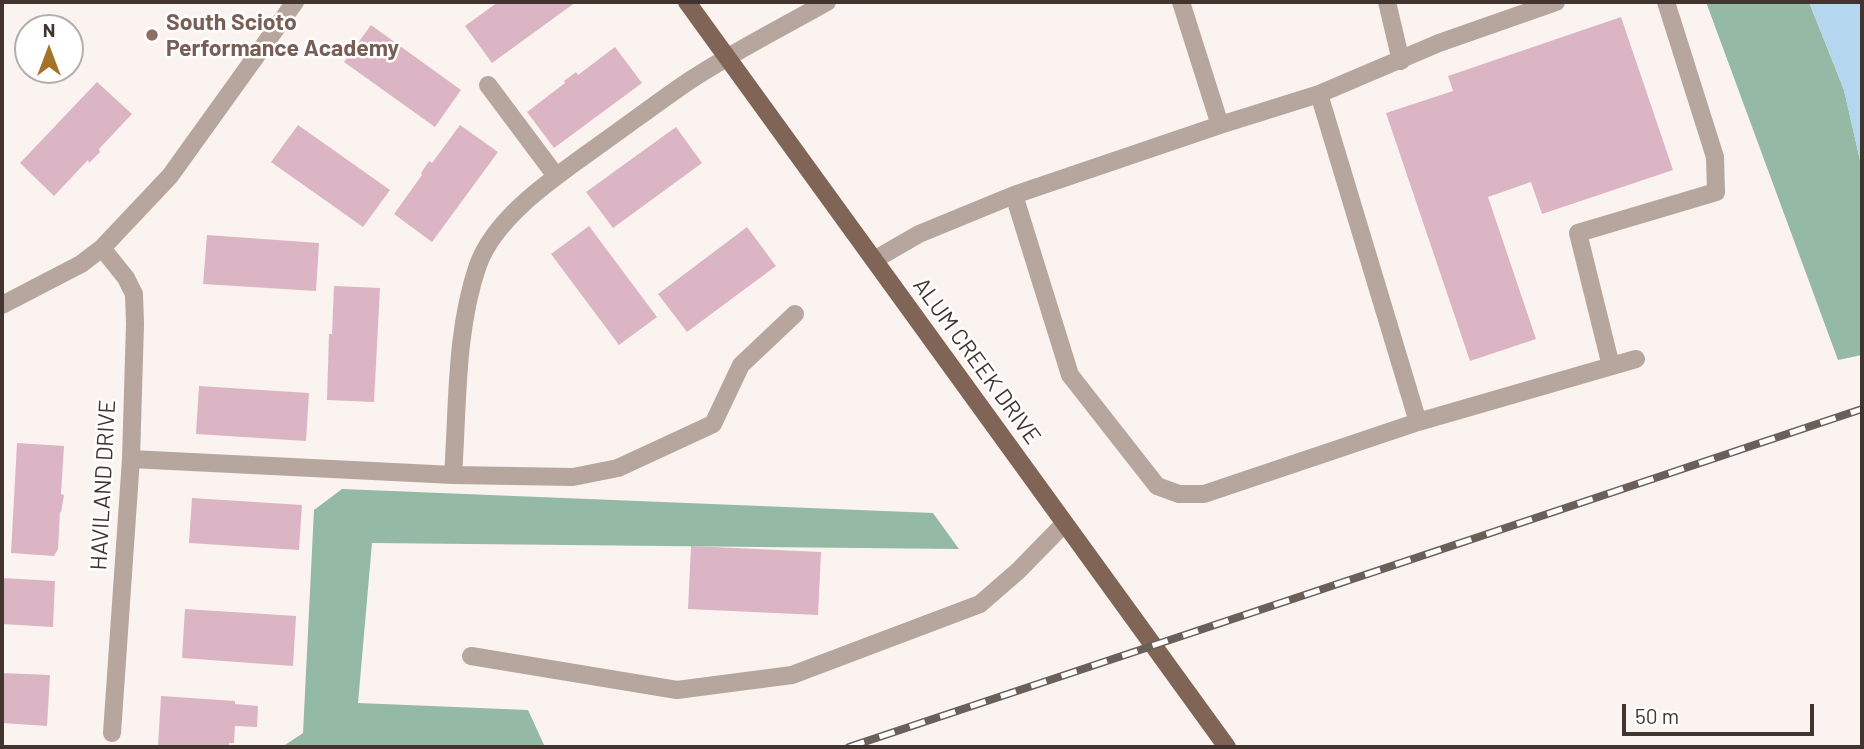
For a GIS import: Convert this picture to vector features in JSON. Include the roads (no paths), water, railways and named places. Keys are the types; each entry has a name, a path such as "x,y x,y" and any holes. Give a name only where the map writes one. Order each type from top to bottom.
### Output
{"main road":[{"name":"ALUM CREEK DRIVE","path":"687,2 1227,747"}],"street":[{"path":"2,305 81,264 102,248 170,176 295,2"},
{"path":"453,475 464,320 479,262 495,235 514,212 556,176 688,82 728,56 827,2"},
{"path":"1181,2 1220,125"},
{"path":"1387,2 1401,61"},
{"path":"874,260 919,234 1014,195 1319,94 1439,43 1556,2"},
{"path":"1611,366 1578,233 1716,192 1715,156 1666,2"},
{"path":"488,85 556,176"},
{"path":"1319,94 1418,422"},
{"path":"1014,195 1070,375 1157,486 1179,495 1204,495 1418,422 1636,359"},
{"name":"HAVILAND DRIVE","path":"102,248 126,278 134,295 135,324 131,459 112,733"},
{"path":"131,459 453,475 573,477 618,468 713,424 741,365 795,314"},
{"path":"471,656 677,690 792,675 980,604 1018,571 1064,524"}],"water":[{"path":"1809,2 1862,2 1862,169 1844,90"}],"railway":[{"path":"849,747 1862,409"}],"place":[{"name":"South Scioto Performance Academy","path":"152,35"}]}
